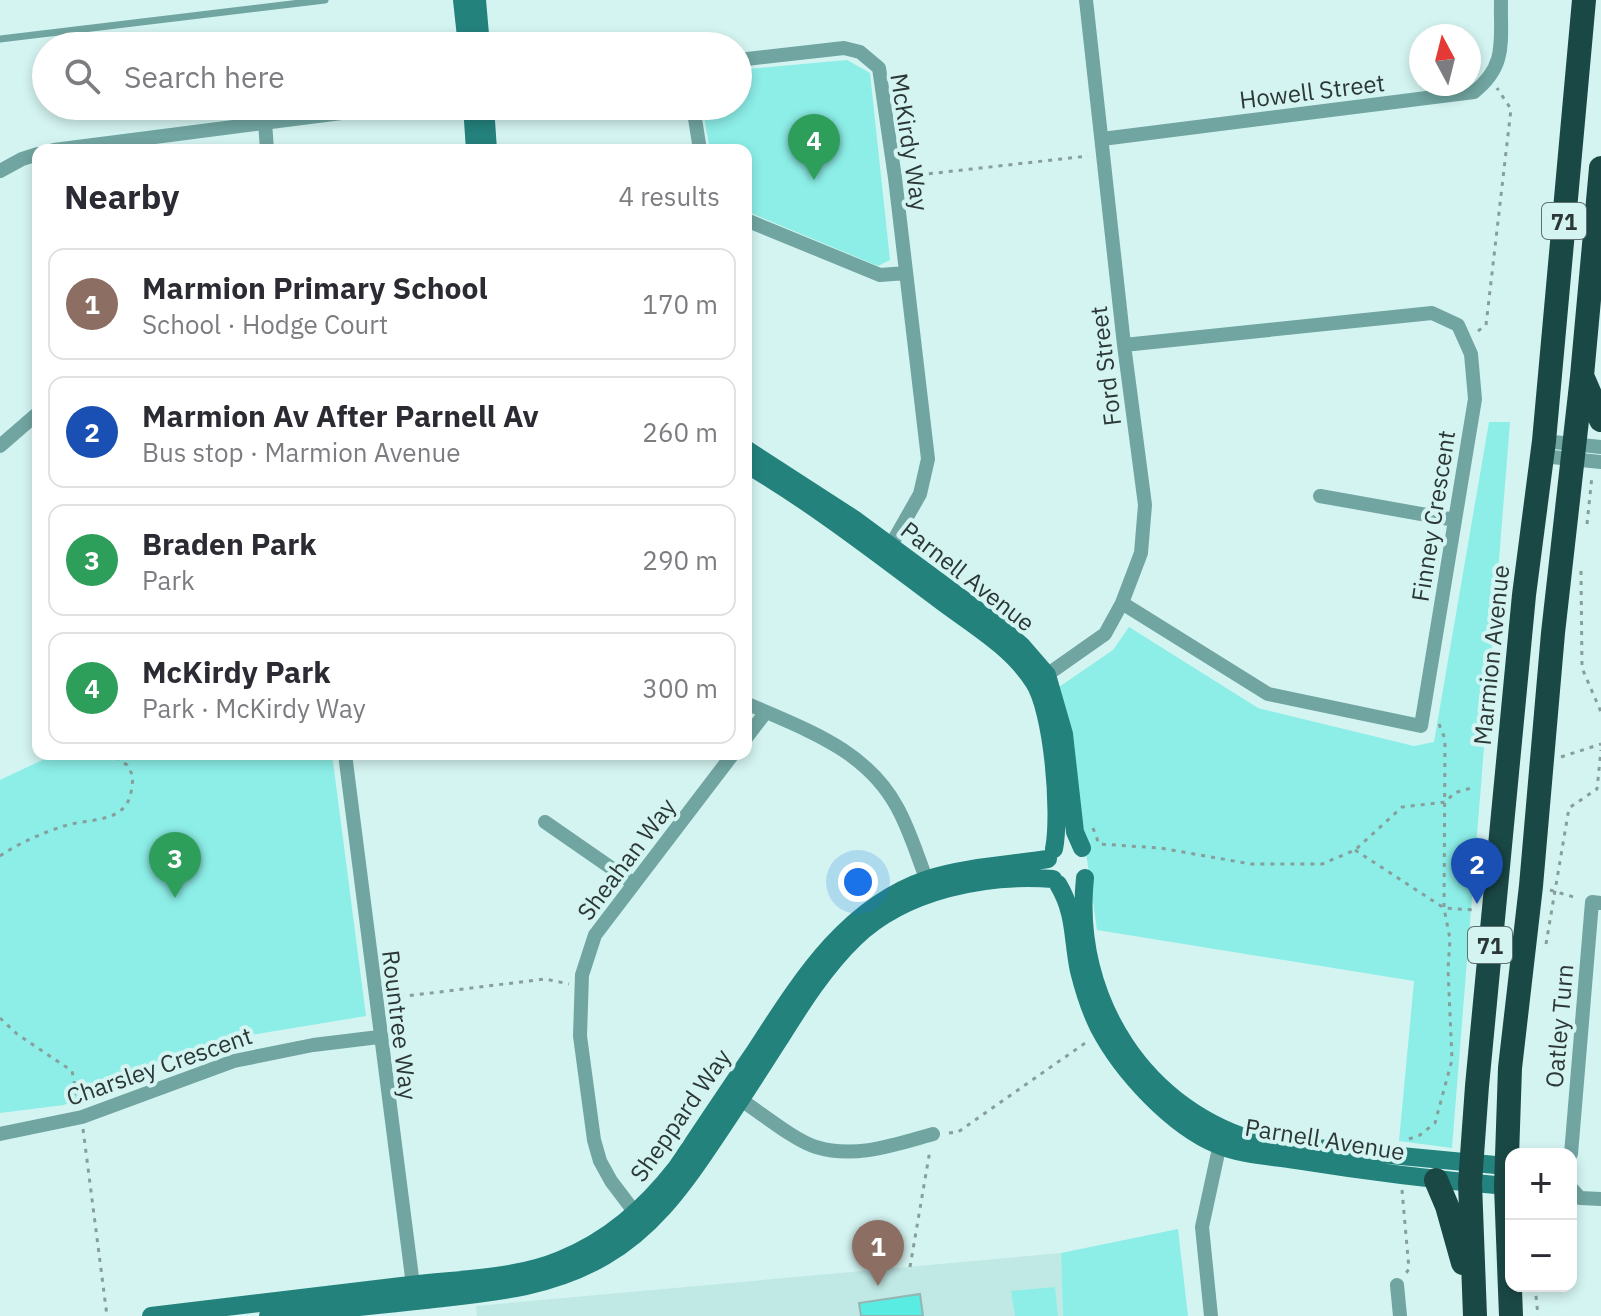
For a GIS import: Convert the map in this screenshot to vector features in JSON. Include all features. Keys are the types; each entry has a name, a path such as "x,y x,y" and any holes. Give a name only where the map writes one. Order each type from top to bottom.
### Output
{"highway":[{"name":"Marmion Avenue","path":"1474,1306 1470,1173 1524,595 1543,448 1584,0"},
{"name":"71","path":"1507,1148 1510,1068 1531,886 1553,633 1585,456 1582,376 1601,168"},
{"path":"1582,376 1601,420"},
{"path":"1436,1180 1447,1206 1474,1306"},
{"name":"71","path":"1508,1220 1511,1316"}],"street":[{"path":"462,0 465,32"},
{"path":"477,0 480,32"},
{"name":"Ford Street","path":"1041,679 1105,634 1122,603 1141,553 1145,505 1086,0"},
{"path":"1491,79 1501,51 1501,0"},
{"name":"McKirdy Way","path":"752,58 844,48 860,52 879,68 928,459 920,494 887,552"},
{"name":"Howell Street","path":"1103,147 1474,92 1491,79"},
{"path":"99,144 281,120"},
{"path":"473,120 475,144"},
{"path":"486,120 488,144"},
{"path":"695,120 699,144"},
{"path":"265,122 267,144"},
{"path":"0,171 32,156"},
{"path":"752,222 880,275 906,273"},
{"path":"1124,345 1432,313 1458,325 1465,340"},
{"name":"Finney Crescent","path":"1424,708 1475,399 1471,354 1465,340"},
{"path":"0,446 32,418"},
{"path":"1543,448 1585,456 1601,447"},
{"name":"Parnell Avenue","path":"752,453 775,466 887,552 1041,679 1064,734 1075,829 1090,866 1083,897 1088,947 1099,994 1120,1039 1149,1076 1222,1138 1399,1156 1470,1173 1505,1176"},
{"name":"Parnell Avenue","path":"752,468 887,552"},
{"path":"1320,496 1455,520"},
{"path":"1122,603 1268,694 1421,726 1424,708"},
{"name":"Parnell Avenue","path":"1041,679 1058,814 1049,873 1072,915 1079,970 1089,1008 1121,1064 1182,1123 1258,1154 1436,1180 1470,1173"},
{"path":"752,706 848,751 869,769 897,808 929,886"},
{"path":"752,730 766,712"},
{"name":"Rountree Way","path":"346,760 374,1000 414,1293"},
{"name":"Sheahan Way","path":"640,1219 611,1181 600,1161 594,1140 580,1036 580,986 595,935 728,760"},
{"path":"545,822 633,883"},
{"path":"1051,854 1071,843 1082,848"},
{"name":"Sheppard Way","path":"151,1316 414,1293 517,1289 576,1271 608,1254 640,1219 684,1184 806,998 847,946 888,913 949,873 1051,854"},
{"path":"1056,882 1073,886 1085,878"},
{"name":"Sheppard Way","path":"640,1219 814,962 859,917 881,901 929,886 1001,880 1056,882"},
{"name":"Oatley Turn","path":"1572,1148 1596,903"},
{"name":"Charsley Crescent","path":"0,1134 82,1117 234,1061 298,1047 379,1037"},
{"path":"741,1100 813,1146 850,1153 933,1134"},
{"path":"1211,1316 1202,1227 1222,1138"},
{"path":"1577,1195 1580,1198 1601,1199"},
{"path":"1397,1285 1400,1316"},
{"name":"Sheppard Way","path":"268,1316 414,1293"}],"lane":[{"path":"58,32 325,0"},
{"path":"0,39 32,35"}],"path":[{"path":"1465,340 1486,325 1511,109 1491,79"},
{"path":"895,178 1103,147"},
{"path":"1585,456 1585,530"},
{"path":"1582,559 1582,668 1601,712"},
{"path":"1399,1156 1397,1143 1420,1135 1435,1123 1452,1060 1448,969 1450,939 1444,908 1445,739 1437,719 1424,708"},
{"path":"1561,757 1601,744"},
{"path":"1544,952 1569,808 1597,789 1601,750"},
{"path":"0,856 61,827 109,817 121,810 128,803 133,776 127,765 120,760"},
{"path":"1075,829 1094,828 1099,844 1160,848 1251,864 1322,864 1355,850 1402,807 1446,802 1454,793 1471,788"},
{"path":"1355,850 1444,908 1493,911"},
{"path":"1531,886 1596,903"},
{"path":"374,1000 545,979 580,986"},
{"path":"0,1018 17,1034 72,1071 82,1117 107,1316"},
{"path":"910,1267 933,1134 958,1132 1101,1031"},
{"path":"1397,1285 1409,1269 1401,1175"},
{"path":"1536,1292 1538,1316"}],"shaded area":[{"path":"847,60 870,73 890,260 878,266 752,214 752,144 709,144 705,120 752,120 752,69"},
{"path":"1489,422 1510,422 1452,1148 1399,1141 1414,981 1097,930 1068,724 1056,689 1113,650 1129,627 1258,708 1414,746 1434,742"},
{"path":"42,760 333,760 366,1016 232,1038 188,1052 64,1105 0,1113 0,780"},
{"path":"1178,1229 1188,1316 1063,1316 1061,1253"},
{"path":"1061,1253 1063,1316 477,1316 476,1306"},
{"path":"1055,1287 1058,1316 1015,1316 1011,1291"}],"building":[{"path":"920,1294 923,1316 861,1316 859,1303"}],"place":[{"name":"McKirdy Park","path":"814,180"},
{"name":"Braden Park","path":"175,898"},
{"name":"Marmion Av After Parnell Av","path":"1477,904"},
{"name":"Marmion Primary School","path":"878,1286"}]}
